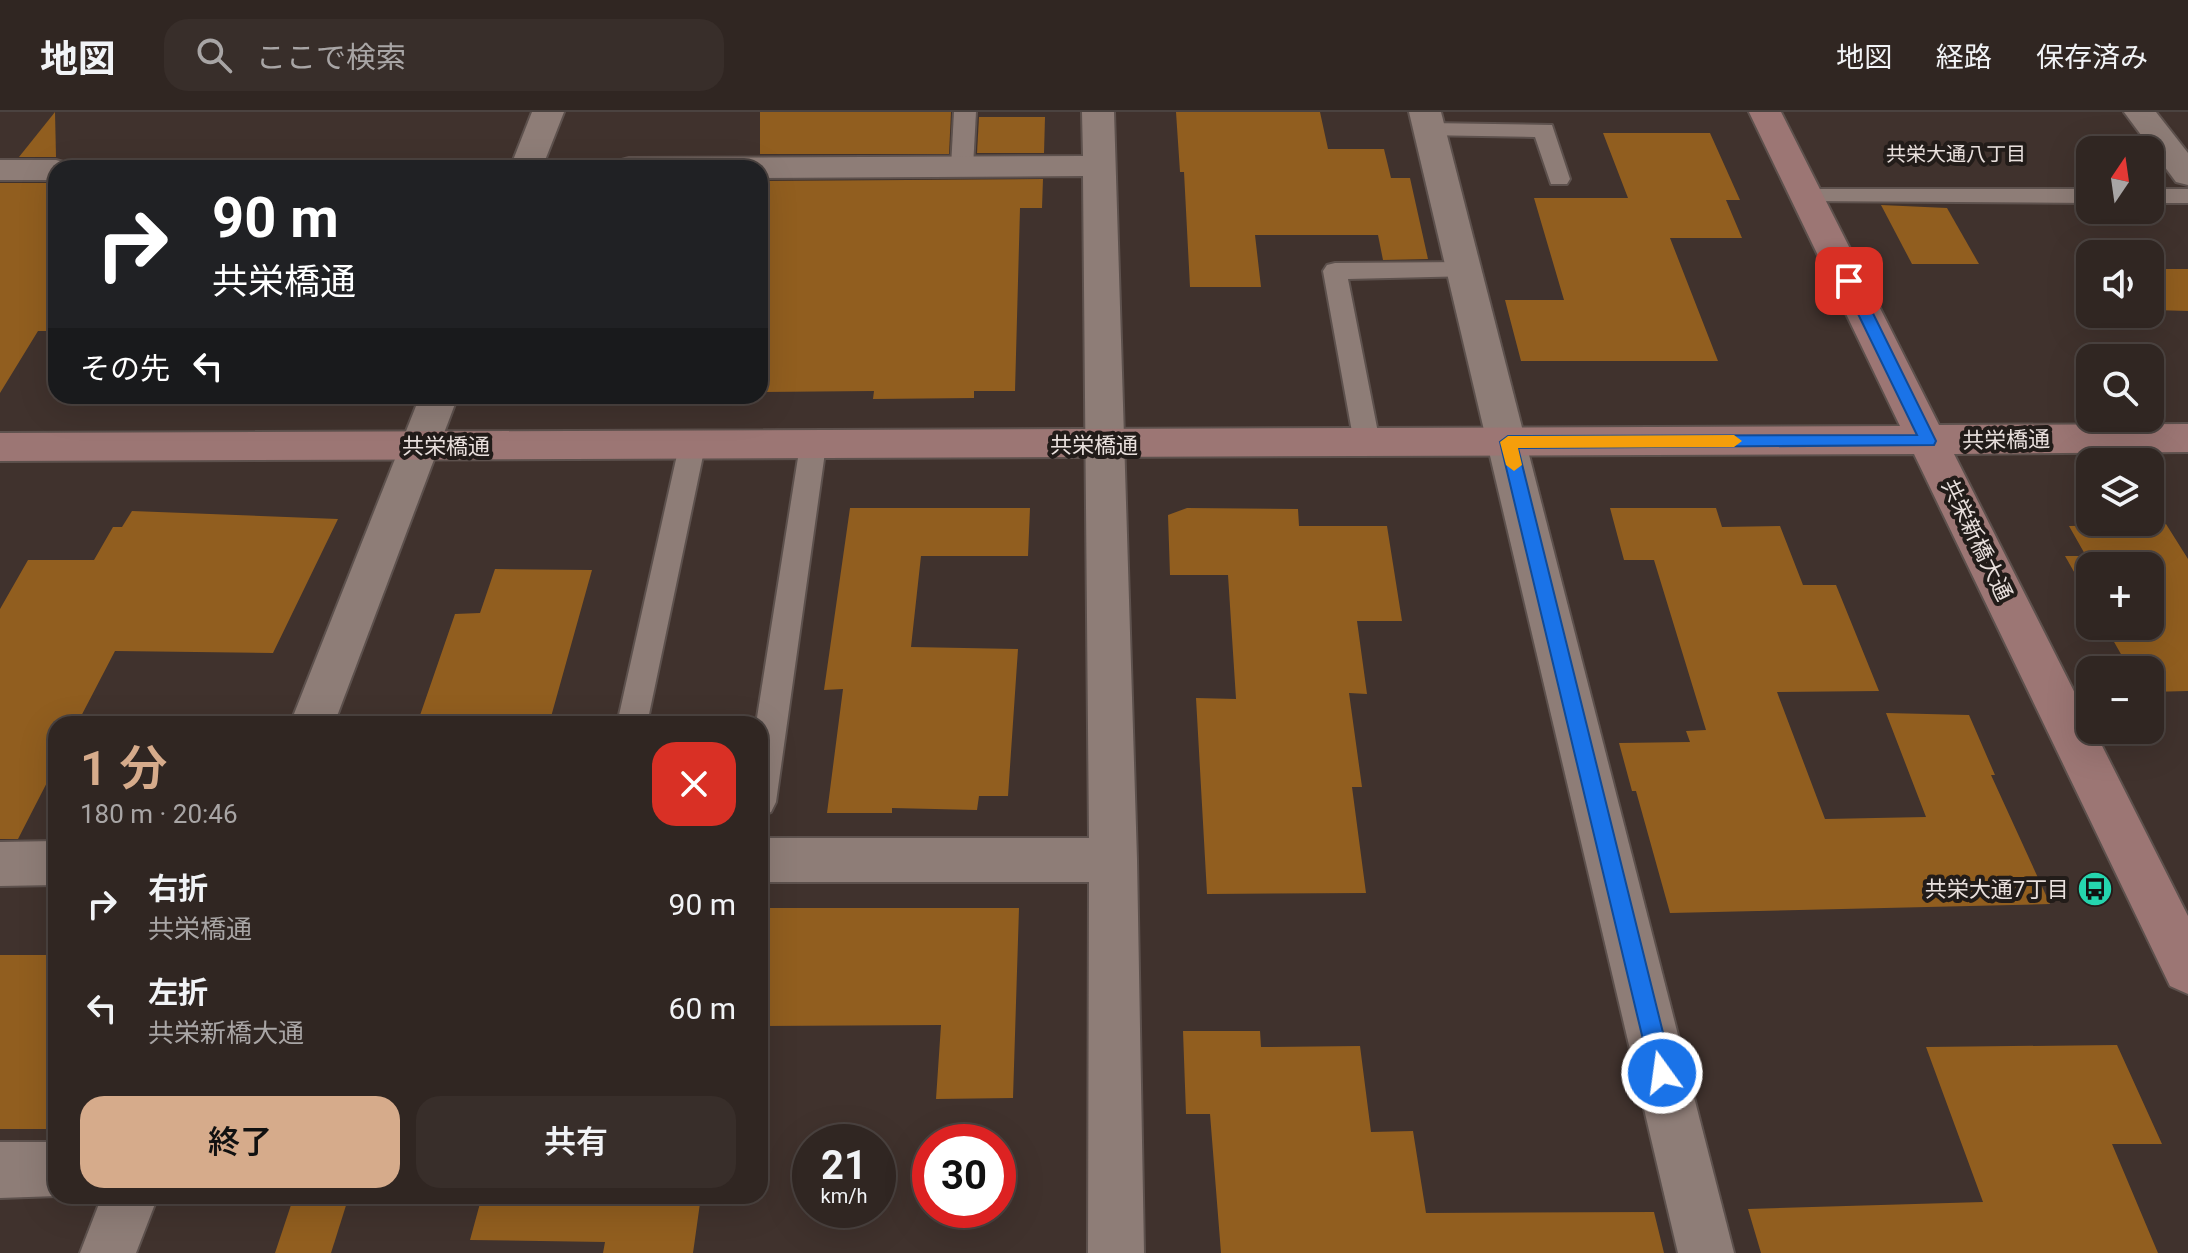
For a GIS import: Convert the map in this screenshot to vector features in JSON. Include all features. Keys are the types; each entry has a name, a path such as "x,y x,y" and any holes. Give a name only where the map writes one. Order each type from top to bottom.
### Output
{"street":[{"path":"529,160 548,112"},
{"path":"1098,112 1113,860 1116,1253"},
{"name":"共栄新橋大通","path":"1765,112 2188,969"},
{"path":"2140,112 2188,175"},
{"path":"1427,121 1706,1253"},
{"path":"768,168 1099,166"},
{"path":"0,170 48,170"},
{"path":"315,716 436,404"},
{"name":"共栄橋通","path":"0,447 1104,445 2188,438"},
{"path":"768,860 1113,860"},
{"path":"0,864 48,863"},
{"path":"0,1170 48,1169"},
{"path":"108,1253 127,1204"}],"lane":[{"path":"962,167 965,112"},
{"path":"1427,121 1544,130 1559,179"},
{"path":"1808,196 2076,196"},
{"path":"2164,196 2188,196"},
{"path":"1367,443 1335,271 1465,270"},
{"path":"768,748 813,445"},
{"path":"634,716 692,446"}],"building":[{"path":"55,112 56,157 19,157"},
{"path":"760,112 951,112 949,154 760,154"},
{"path":"1176,112 1320,112 1328,149 1384,149 1391,178 1410,178 1428,259 1383,260 1378,235 1255,235 1261,287 1190,287 1184,172 1180,172"},
{"path":"979,117 1045,117 1044,153 977,153"},
{"path":"1603,133 1710,133 1740,200 1726,200 1742,238 1670,238 1718,361 1521,361 1505,300 1564,300 1534,198 1628,198"},
{"path":"1043,179 1042,208 1020,208 1015,391 974,391 974,398 873,399 874,391 768,392 768,181"},
{"path":"0,183 48,183 48,331 38,331 0,393"},
{"path":"1881,205 1947,208 1979,264 1912,264"},
{"path":"2164,269 2188,269 2188,311 2164,310"},
{"path":"850,508 1030,508 1028,556 921,556 911,647 1018,649 1008,796 979,796 977,810 892,808 892,813 827,813 843,689 824,690"},
{"path":"1187,508 1298,509 1299,526 1387,526 1402,621 1357,621 1367,694 1349,693 1362,787 1352,787 1366,893 1207,894 1196,698 1236,699 1228,575 1170,575 1168,515"},
{"path":"1610,508 1716,508 1722,527 1780,526 1803,585 1836,585 1879,691 1777,692 1825,819 1926,817 1886,713 1969,715 1995,775 1991,775 2050,904 1670,913 1636,791 1632,791 1619,743 1690,742 1686,731 1706,730 1654,560 1624,560"},
{"path":"132,511 338,519 273,653 115,651 81,716 48,716 48,781 18,839 0,839 0,609 28,560 94,560 113,527 122,527"},
{"path":"2164,524 2188,559 2188,691 2164,692 2164,656 2122,656 2113,640 2164,640 2164,552 2084,552 2069,526 2076,526 2076,536 2164,536"},
{"path":"2065,556 2076,556 2076,575"},
{"path":"495,569 592,570 551,716 420,716 455,614 480,613"},
{"path":"768,908 1019,908 1013,1098 936,1099 941,1025 768,1026"},
{"path":"0,955 48,955 48,1129 0,1129"},
{"path":"1183,1031 1260,1031 1261,1047 1360,1046 1371,1132 1413,1131 1426,1213 1654,1212 1664,1253 1221,1253 1210,1114 1186,1114"},
{"path":"2117,1045 2162,1144 2112,1144 2158,1253 1761,1253 1748,1209 1983,1202 1926,1047"},
{"path":"291,1204 346,1204 331,1253 275,1253"},
{"path":"480,1204 700,1204 693,1253 603,1253 605,1242 470,1240"}],"slow traffic":[{"path":"1514,465 1508,442 1734,441"}],"place":[{"name":"共栄大通7丁目","path":"2095,889"}],"district":[{"name":"共栄大通八丁目","path":"1956,154"}],"route":[{"path":"1662,1073 1508,442 1928,441 1849,281"}]}
